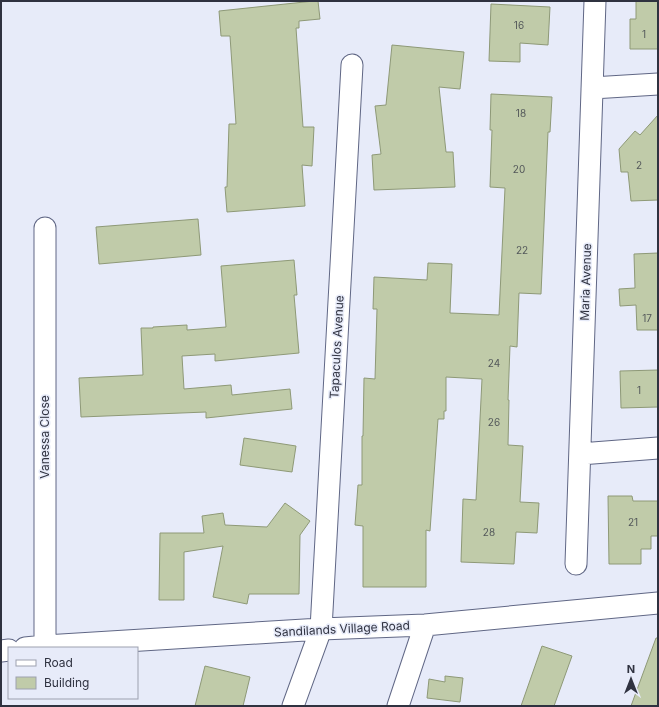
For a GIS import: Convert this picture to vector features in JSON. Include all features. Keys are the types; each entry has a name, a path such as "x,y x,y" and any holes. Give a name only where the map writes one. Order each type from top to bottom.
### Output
{"street":[{"name":"Maria Avenue","path":"576,564 595,1"},
{"name":"Tapaculos Avenue","path":"293,706 321,629 352,64"},
{"path":"592,88 658,84"},
{"name":"Vanessa Close","path":"35,647 45,228"},
{"path":"580,454 658,448"},
{"name":"Sandilands Village Road","path":"35,647 321,629 425,625 658,603"},
{"path":"398,706 425,625"}],"building":[{"path":"318,1 320,19 299,21 299,28 296,28 303,127 314,127 312,166 302,165 305,206 227,212 225,187 227,187 229,124 236,124 230,36 221,36 219,11"},
{"path":"636,1 658,1 658,49 630,49 630,19 636,19"},
{"path":"491,4 550,7 548,45 520,43 520,62 489,61"},
{"path":"392,45 464,52 460,89 439,87 446,152 453,152 455,187 374,190 372,155 381,154 375,106 386,105"},
{"path":"491,94 552,97 550,132 548,132 541,294 519,293 517,347 510,346 508,400 508,445 523,446 520,502 539,503 537,533 516,532 514,564 461,562 463,499 476,500 482,379 446,377 446,411 444,411 444,419 438,419 430,531 426,530 426,587 363,587 363,526 355,525 358,485 362,485 364,378 375,379 377,309 373,309 374,277 427,280 428,263 452,264 450,313 499,315 505,188 490,187 492,130 490,130"},
{"path":"658,115 658,200 631,201 628,172 621,172 619,149 635,131 640,135"},
{"path":"198,219 201,255 99,264 96,227"},
{"path":"658,253 658,330 637,330 636,305 620,306 619,289 635,288 634,254"},
{"path":"294,260 297,295 294,295 299,353 215,361 215,354 182,356 184,389 231,385 232,395 290,389 292,409 206,418 206,412 81,417 79,378 143,375 141,328 187,325 187,330 226,327 221,266"},
{"path":"658,370 658,407 621,408 620,371"},
{"path":"244,438 296,446 292,472 240,465"},
{"path":"608,496 632,496 633,501 658,501 658,536 651,536 651,549 641,549 641,564 609,564"},
{"path":"285,503 310,521 300,535 299,594 249,594 247,604 213,597 223,546 184,552 184,600 159,600 160,533 204,533 202,516 223,513 225,525 267,527"},
{"path":"656,638 658,638 658,706 631,706"},
{"path":"542,646 572,656 554,706 521,706"},
{"path":"205,666 250,677 243,706 195,706"},
{"path":"445,676 463,678 460,702 427,698 429,679 445,682"}]}
